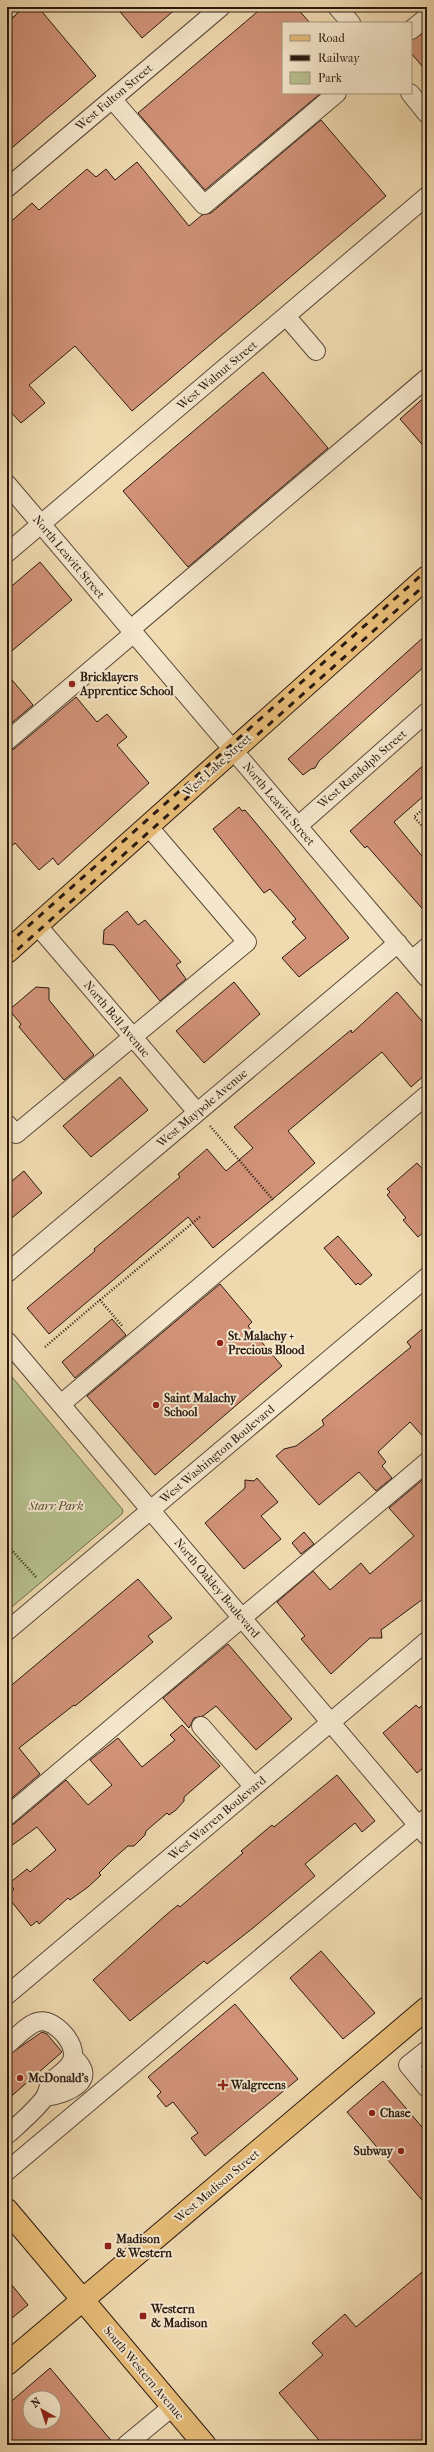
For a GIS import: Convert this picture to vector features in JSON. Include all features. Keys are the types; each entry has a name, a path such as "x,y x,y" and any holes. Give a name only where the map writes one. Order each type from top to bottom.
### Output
{"main road":[{"name":"West Lake Street","path":"7,952 427,577"},
{"name":"West Madison Street","path":"7,2364 427,2008"},
{"name":"South Western Avenue","path":"7,2210 205,2445"}],"street":[{"path":"7,10 10,7"},
{"name":"West Fulton Street","path":"7,188 221,7"},
{"path":"337,7 349,22"},
{"path":"412,29 427,17"},
{"path":"112,99 204,205 336,94"},
{"path":"411,94 427,114"},
{"name":"West Walnut Street","path":"7,553 427,196"},
{"path":"286,316 316,351"},
{"path":"7,742 132,631 427,378"},
{"name":"North Leavitt Street","path":"7,484 427,978"},
{"name":"West Randolph Street","path":"298,826 427,712"},
{"path":"7,1124 16,1134 248,942 148,826"},
{"name":"North Bell Avenue","path":"37,925 197,1112"},
{"name":"West Maypole Avenue","path":"7,1273 398,943"},
{"path":"412,960 427,947"},
{"path":"61,1404 427,1095"},
{"name":"West Washington Boulevard","path":"7,1631 427,1277"},
{"name":"North Oakley Boulevard","path":"7,1341 331,1723 424,1827"},
{"path":"7,1816 427,1462"},
{"name":"West Warren Boulevard","path":"7,1995 427,1641"},
{"path":"201,1726 254,1787"},
{"path":"7,2171 424,1827"},
{"path":"7,2045 33,2023 45,2020 55,2024 66,2037 71,2046 73,2057 80,2063 84,2072 82,2079 66,2093 45,2097 8,2134"},
{"path":"427,2050 408,2065 427,2088"},
{"path":"126,2445 172,2407"}],"path":[{"path":"427,806 414,817 427,832"},
{"path":"197,1112 286,1215"},
{"path":"45,1347 201,1216"},
{"path":"100,1300 135,1342"},
{"path":"7,1545 36,1577"}],"green space":[{"name":"Starr Park","path":"7,1371 123,1510 122,1514 7,1611"}],"building":[{"path":"23,7 38,7 96,76 7,152 7,21 14,17"},
{"path":"116,7 178,7 142,38"},
{"path":"263,7 296,7 309,22 282,22 282,94 320,94 205,190 138,113"},
{"path":"427,31 427,72 412,54 412,39"},
{"path":"321,120 386,196 132,411 75,346 29,385 45,403 21,423 7,408 7,225 32,203 39,210 87,169 96,177 106,169 115,180 137,162 189,226 202,215 211,213"},
{"path":"263,372 328,448 188,567 123,491"},
{"path":"427,395 427,450 400,419"},
{"path":"40,562 72,600 7,655 7,590"},
{"path":"427,634 427,664 319,761 315,768 303,775 288,759"},
{"path":"7,674 33,705 7,727"},
{"path":"76,697 97,722 107,714 127,737 117,745 149,783 58,865 53,858 39,870 15,843 7,850 7,751 14,749"},
{"path":"427,762 427,793 394,822 427,862 427,914 367,846 365,848 350,831"},
{"path":"239,807 242,811 245,810 349,938 299,977 282,958 306,938 292,922 296,919 270,889 264,893 213,829"},
{"path":"127,911 138,925 145,920 181,962 176,965 186,979 160,1001 114,945 103,944 104,930"},
{"path":"234,982 260,1014 204,1063 176,1031"},
{"path":"36,987 49,988 49,1000 94,1055 64,1080 19,1027 21,1024 9,1010"},
{"path":"397,992 427,1027 427,1073 411,1087 382,1052 288,1131 315,1163 280,1193 213,1248 188,1217 49,1334 27,1308 95,1251 94,1249 180,1177 178,1174 207,1149 226,1171 253,1148 234,1127 351,1030 352,1033"},
{"path":"120,1077 148,1110 91,1157 63,1126"},
{"path":"417,1163 427,1174 427,1229 418,1237 403,1220 406,1218 387,1195 390,1192 387,1189"},
{"path":"24,1171 42,1193 7,1222 7,1185"},
{"path":"338,1236 372,1275 360,1285 358,1283 356,1285 324,1248"},
{"path":"220,1284 252,1322 248,1326 282,1366 155,1475 87,1396"},
{"path":"112,1319 126,1335 75,1378 62,1362"},
{"path":"427,1325 427,1441 410,1422 378,1452 386,1462 382,1466 392,1478 376,1491 359,1472 319,1505 276,1456 284,1449 296,1446 324,1425 322,1420 411,1347 407,1342"},
{"path":"427,1476 427,1596 381,1630 382,1638 370,1638 331,1674 301,1639 305,1636 277,1602 313,1571 330,1590 361,1563 370,1574 414,1536 389,1508"},
{"path":"257,1478 278,1502 261,1516 281,1539 244,1569 205,1523 245,1488 245,1480 254,1481"},
{"path":"304,1532 314,1544 301,1554 292,1543"},
{"path":"138,1579 172,1618 148,1636 153,1642 75,1706 74,1705 19,1748 40,1774 7,1802 7,1689"},
{"path":"228,1644 292,1719 256,1750 216,1706 203,1716 194,1718 189,1728 163,1698"},
{"path":"427,1702 427,1765 417,1773 383,1733 416,1705 419,1708"},
{"path":"182,1725 220,1766 184,1797 184,1801 176,1810 169,1815 167,1813 146,1831 145,1835 134,1846 128,1846 113,1859 99,1873 101,1875 88,1887 70,1900 68,1898 39,1924 37,1921 31,1926 7,1896 14,1889 8,1884 27,1869 30,1872 56,1850 37,1827 7,1849 7,1826 14,1824 66,1780 88,1805 112,1785 90,1760 118,1738 142,1767 175,1740 170,1735"},
{"path":"337,1775 375,1821 362,1832 355,1823 339,1836 305,1864 315,1876 253,1928 207,1964 204,1961 130,2021 93,1980 166,1915 178,1905 180,1907 243,1853 241,1851 272,1825 274,1827"},
{"path":"321,1951 375,2013 343,2039 290,1978"},
{"name":"Walgreens","path":"235,2004 298,2079 205,2156 191,2138 198,2133 173,2102 166,2107 157,2096 161,2092 148,2077"},
{"name":"McDonald's","path":"42,2032 47,2034 62,2052 7,2100 7,2056"},
{"path":"383,2081 427,2133 427,2206 347,2112"},
{"path":"427,2268 427,2445 323,2445 279,2393 323,2355 312,2343 345,2314 356,2327"},
{"path":"7,2279 28,2305 7,2322"},
{"path":"50,2368 115,2445 7,2445 7,2405 22,2392 22,2430 62,2430 62,2390 24,2390"}],"railway":[{"path":"7,945 427,570"},
{"path":"7,959 427,583"}],"place":[{"name":"Bricklayers Apprentice School","path":"72,684"},
{"name":"St. Malachy + Precious Blood","path":"220,1343"},
{"name":"Saint Malachy School","path":"156,1405"},
{"name":"McDonald's","path":"20,2078"},
{"name":"Walgreens","path":"223,2085"},
{"name":"Chase","path":"372,2113"},
{"name":"Subway","path":"401,2151"},
{"name":"Madison & Western","path":"108,2246"},
{"name":"Western & Madison","path":"143,2316"}]}
